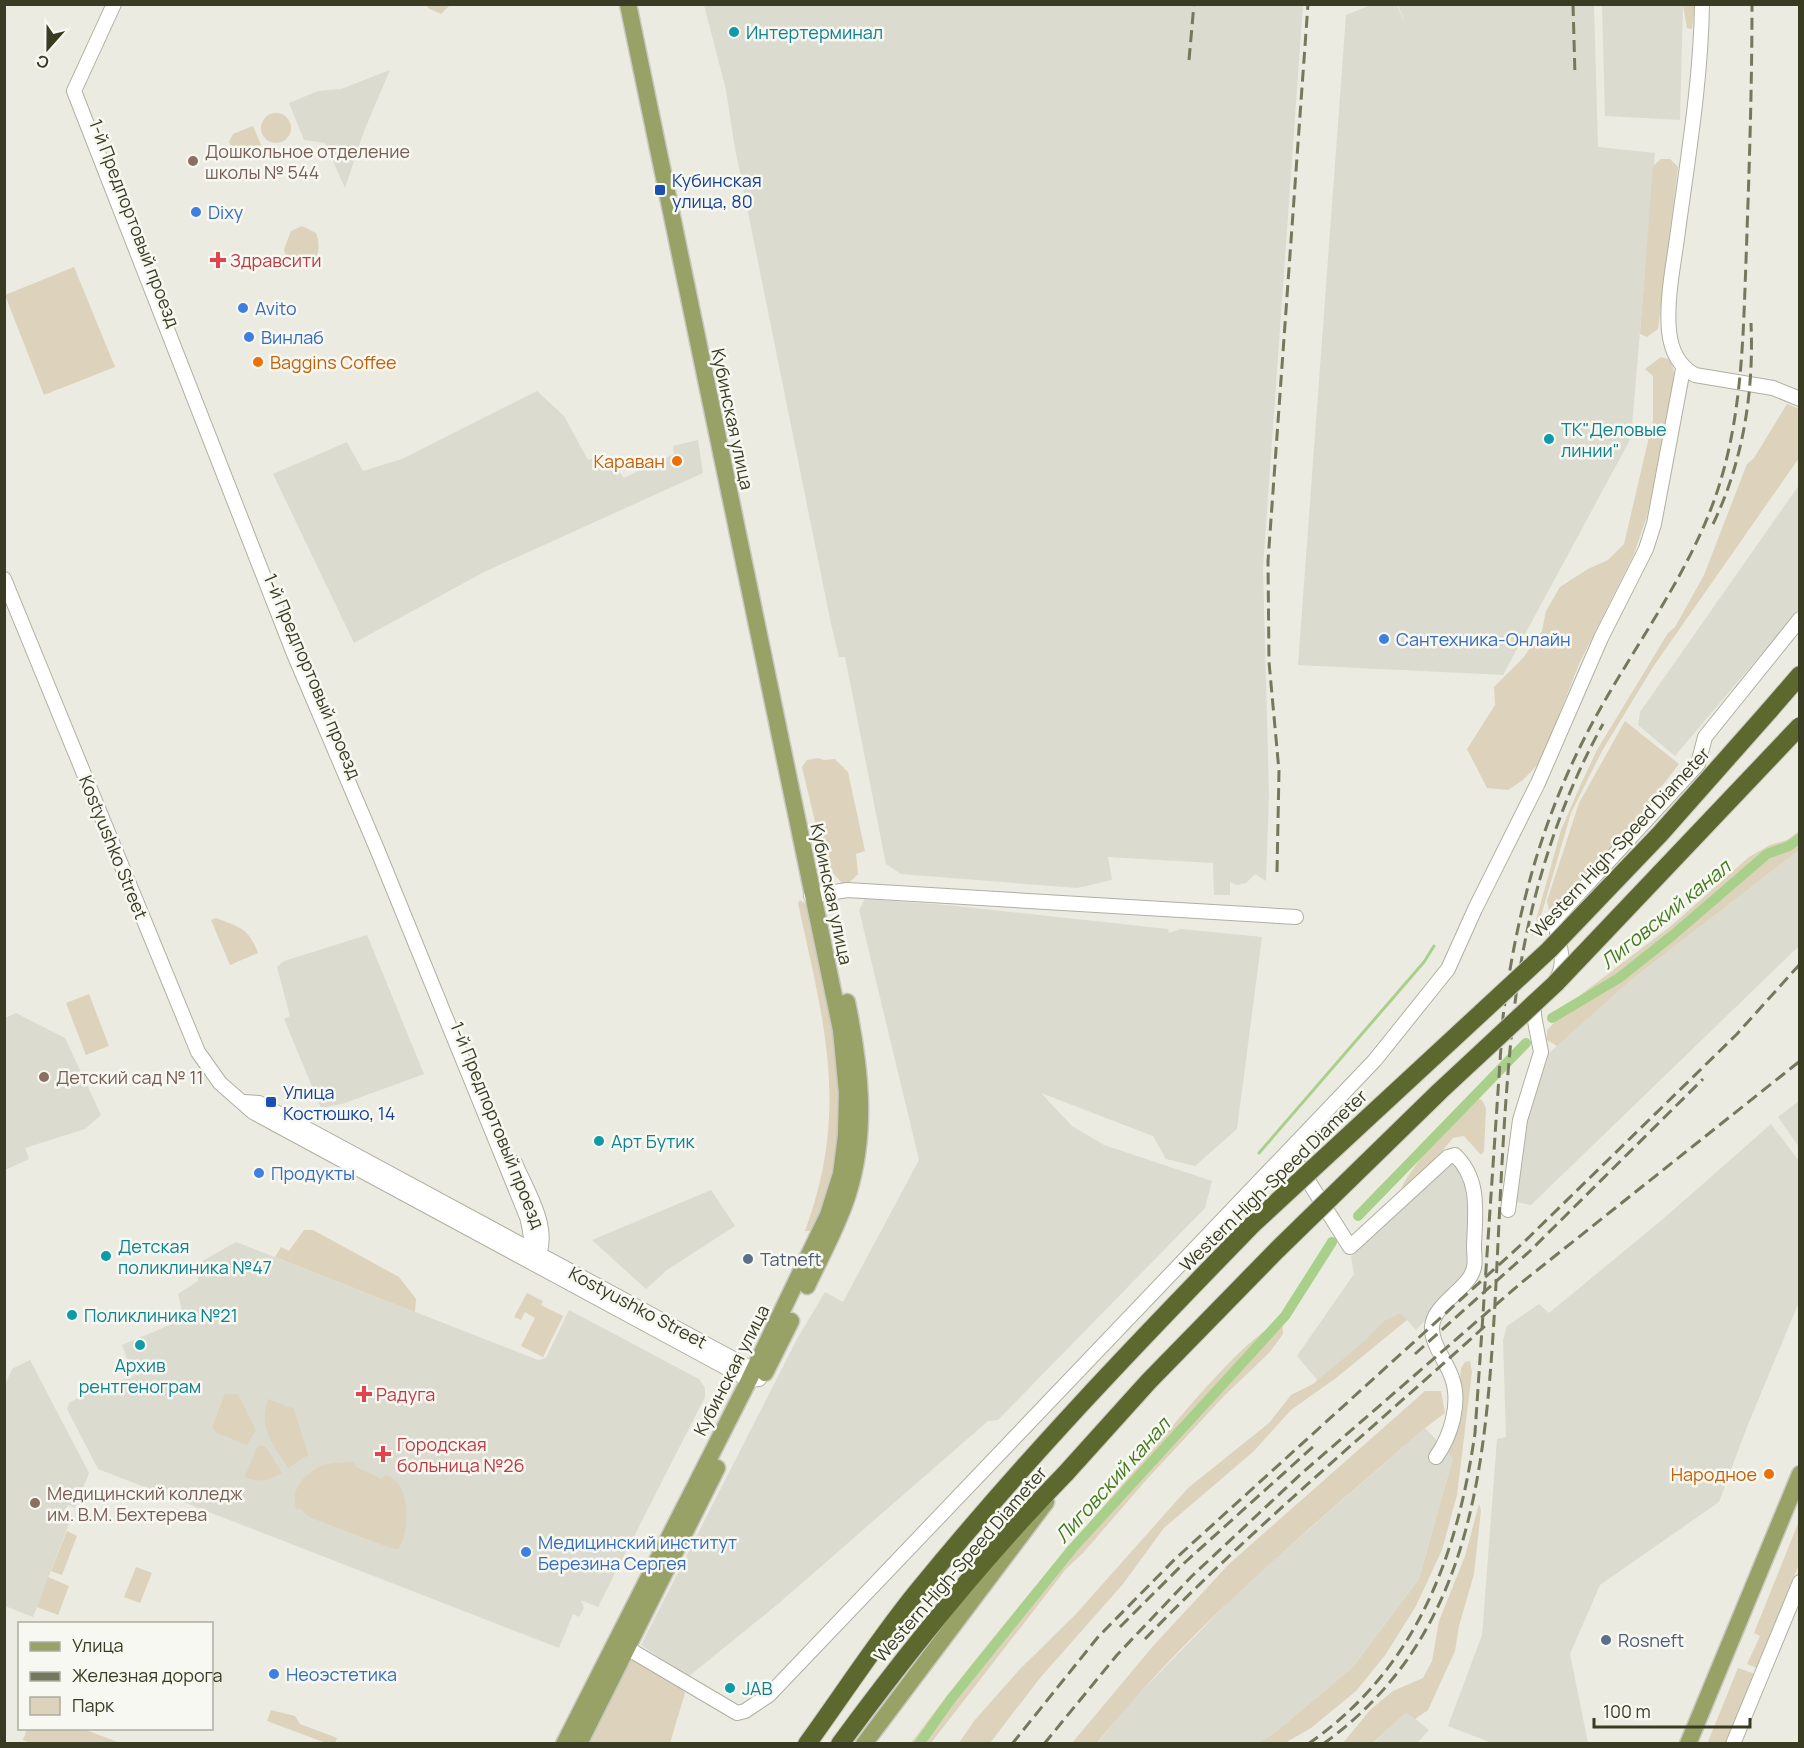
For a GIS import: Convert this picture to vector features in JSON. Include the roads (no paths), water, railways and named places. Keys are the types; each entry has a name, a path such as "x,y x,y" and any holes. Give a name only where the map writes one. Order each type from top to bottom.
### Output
{"highway":[{"name":"Western High-Speed Diameter","path":"807,1743 915,1594 1014,1477 1125,1356 1252,1225 1549,950 1660,834 1800,675"},
{"name":"Western High-Speed Diameter","path":"840,1743 1018,1522 1066,1473 1149,1381 1277,1250 1440,1091 1555,984 1800,726"}],"main road":[{"name":"Кубинская улица","path":"564,1743 838,1221 848,1195 858,1148 859,1072 852,1025 817,894 628,4"},
{"name":"Кубинская улица","path":"639,4 817,894"},
{"name":"Кубинская улица","path":"579,1743 627,1648 755,1376"},
{"path":"864,1743 1027,1530 1066,1473"},
{"path":"1689,1743 1800,1474"},
{"path":"1700,1743 1800,1502"}],"street":[{"name":"1-й Предпортовый проезд","path":"114,4 77,86 301,652 386,847 537,1214 543,1238 536,1256"},
{"path":"1702,4 1689,146 1669,304 1669,332 1675,356 1683,369 1715,380 1773,388 1799,398"},
{"path":"627,1648 737,1713 745,1711 769,1695 1290,1152 1375,1060 1448,969 1474,909 1538,783 1601,638 1646,549 1654,524 1683,369"},
{"name":"Kostyushko Street","path":"4,579 198,1052 220,1083 253,1112 536,1256 755,1376"},
{"path":"1508,1210 1520,1120 1540,1052 1534,1004 1561,971 1562,952 1555,927 1556,918 1698,764 1705,737 1800,619"},
{"path":"817,894 847,890 1296,917"},
{"path":"1290,1152 1350,1247 1448,1157 1455,1155 1464,1163 1476,1201 1476,1267 1470,1278 1434,1316 1432,1325 1432,1334 1453,1379 1455,1396 1448,1435 1436,1457"},
{"path":"1733,1743 1800,1582"}],"waterway":[{"name":"Лиговский канал","path":"1552,1018 1619,978 1767,854 1789,846 1800,838"},
{"path":"1259,1153 1424,962 1434,946"},
{"name":"Лиговский канал","path":"1358,1216 1526,1043"},
{"name":"Лиговский канал","path":"919,1744 951,1699 1072,1549 1285,1316 1332,1242"}],"railway":[{"path":"1189,60 1194,4"},
{"path":"1277,872 1279,771 1269,662 1268,561 1308,4"},
{"path":"1573,4 1575,76"},
{"path":"1308,1744 1345,1714 1377,1681 1404,1646 1443,1567 1456,1524 1475,1433 1503,1017 1522,910 1542,841 1567,774 1599,711 1687,561 1715,498 1731,440 1744,321 1752,4"},
{"path":"1713,524 1732,476 1744,426 1751,375 1751,323"},
{"path":"1323,1744 1373,1701 1411,1653 1440,1601 1461,1546 1475,1488 1485,1427 1491,1366 1507,1090 1518,981 1533,905 1555,830 1585,758 1603,724"},
{"path":"1012,1744 1098,1637 1175,1559 1523,1243 1737,1034 1800,964"},
{"path":"1044,1744 1117,1655 1192,1576 1302,1473 1521,1283 1800,1061"},
{"path":"1415,1354 1530,1251 1703,1079"},
{"path":"1145,1639 1227,1558 1485,1326"},
{"path":"1120,1627 1181,1566 1315,1445"}],"place":[{"name":"Интертерминал","path":"734,32"},
{"name":"Дошкольное отделение школы № 544","path":"193,161"},
{"name":"Кубинская улица, 80","path":"660,190"},
{"name":"Dixy","path":"196,212"},
{"name":"Здравсити","path":"218,260"},
{"name":"Avito","path":"243,308"},
{"name":"Винлаб","path":"249,337"},
{"name":"Baggins Coffee","path":"258,362"},
{"name":"ТК\"Деловые линии\"","path":"1549,439"},
{"name":"Караван","path":"677,461"},
{"name":"Сантехника-Онлайн","path":"1384,639"},
{"name":"Детский сад № 11","path":"44,1077"},
{"name":"Улица Костюшко, 14","path":"271,1102"},
{"name":"Арт Бутик","path":"599,1141"},
{"name":"Продукты","path":"259,1173"},
{"name":"Детская поликлиника №47","path":"106,1256"},
{"name":"Tatneft","path":"748,1259"},
{"name":"Поликлиника №21","path":"72,1315"},
{"name":"Архив рентгенограм","path":"140,1345"},
{"name":"Радуга","path":"364,1394"},
{"name":"Городская больница №26","path":"383,1454"},
{"name":"Народное","path":"1769,1474"},
{"name":"Медицинский колледж им. В.М. Бехтерева","path":"35,1503"},
{"name":"Медицинский институт Березина Сергея","path":"526,1552"},
{"name":"Rosneft","path":"1606,1640"},
{"name":"Неоэстетика","path":"274,1674"},
{"name":"JAB","path":"730,1688"}]}
